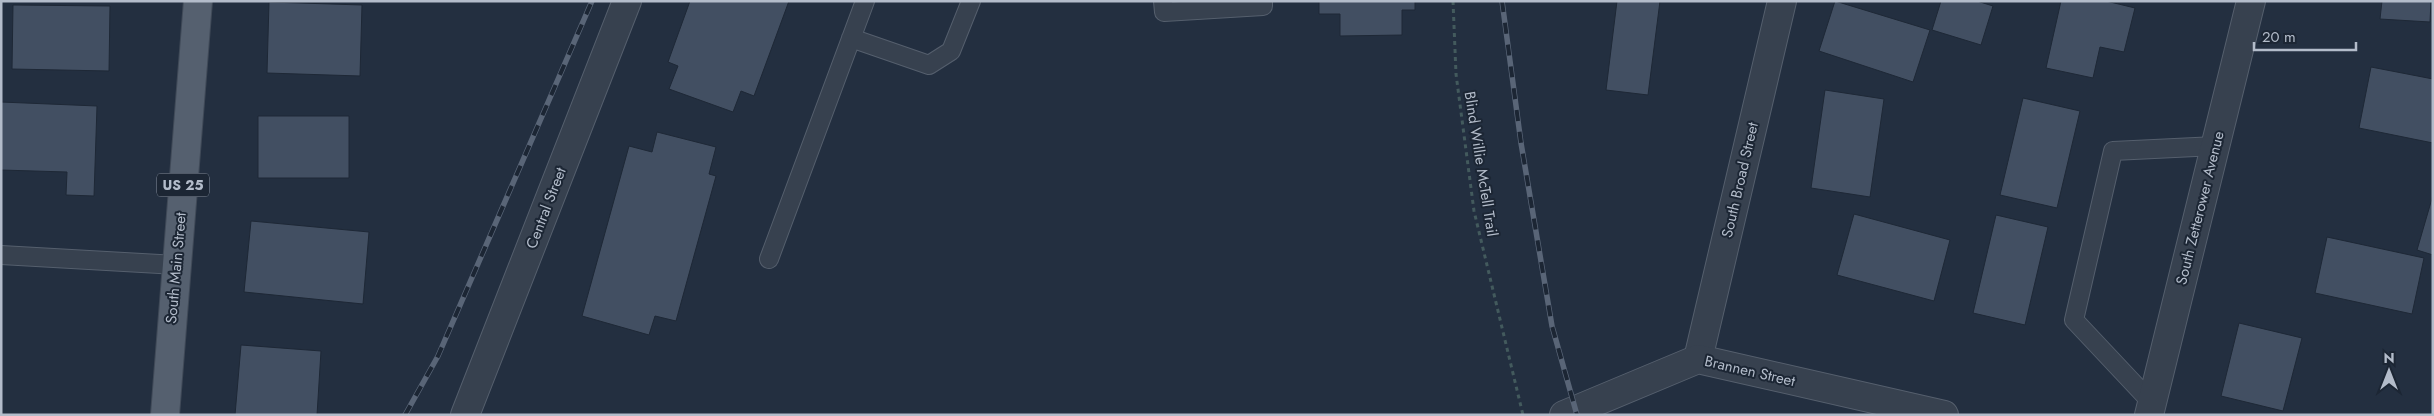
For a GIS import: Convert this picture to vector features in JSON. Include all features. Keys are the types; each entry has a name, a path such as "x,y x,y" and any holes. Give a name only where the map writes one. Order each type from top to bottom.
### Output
{"main road":[{"name":"South Main Street","path":"164,415 198,1"},
{"path":"168,368 180,415"}],"street":[{"name":"Central Street","path":"465,415 627,1"},
{"name":"South Broad Street","path":"1698,359 1782,1"},
{"name":"South Zetterower Avenue","path":"2151,409 2251,1"},
{"name":"Brannen Street","path":"1564,415 1698,359 1944,415"}],"lane":[{"path":"769,259 865,1"},
{"path":"851,38 929,65 951,51 971,1"},
{"path":"1163,1 1164,12 1263,6 1262,1"},
{"path":"2151,409 2074,320 2113,151 2216,146"},
{"path":"1,255 177,265"}],"path":[{"name":"Blind Willie McTell Trail","path":"1453,1 1456,74 1474,211 1523,415"}],"building":[{"path":"690,1 789,1 754,96 741,91 733,112 669,89 678,66 668,62"},
{"path":"1319,1 1415,1 1415,10 1402,10 1402,35 1340,36 1340,14 1319,14"},
{"path":"1617,1 1660,1 1648,95 1606,90"},
{"path":"1835,1 1930,30 1913,82 1819,51"},
{"path":"1941,1 1977,1 1993,6 1981,45 1932,30"},
{"path":"2061,1 2106,1 2135,8 2124,52 2100,47 2093,78 2046,68"},
{"path":"2382,1 2431,1 2430,22 2380,19"},
{"path":"269,2 362,5 360,76 267,73"},
{"path":"13,5 110,6 109,71 12,69"},
{"path":"2371,67 2433,79 2433,143 2359,128"},
{"path":"1825,90 1884,99 1870,197 1811,188"},
{"path":"2023,98 2080,111 2057,208 2000,195"},
{"path":"1,102 97,106 94,196 66,195 67,172 1,170"},
{"path":"258,116 349,116 349,178 258,178"},
{"path":"657,132 716,147 709,174 716,176 676,321 655,316 649,335 582,316 629,146 652,152"},
{"path":"2433,195 2433,255 2417,250"},
{"path":"1854,214 1950,240 1934,301 1837,275"},
{"path":"1996,215 2048,227 2025,325 1973,313"},
{"path":"251,221 369,232 363,304 244,292"},
{"path":"2327,237 2424,258 2412,314 2315,293"},
{"path":"2239,323 2302,338 2283,411 2221,396"},
{"path":"241,345 321,351 317,415 235,415"}],"railway":[{"path":"405,415 438,356 592,1"},
{"path":"1502,1 1521,143 1552,326 1577,415"}]}
